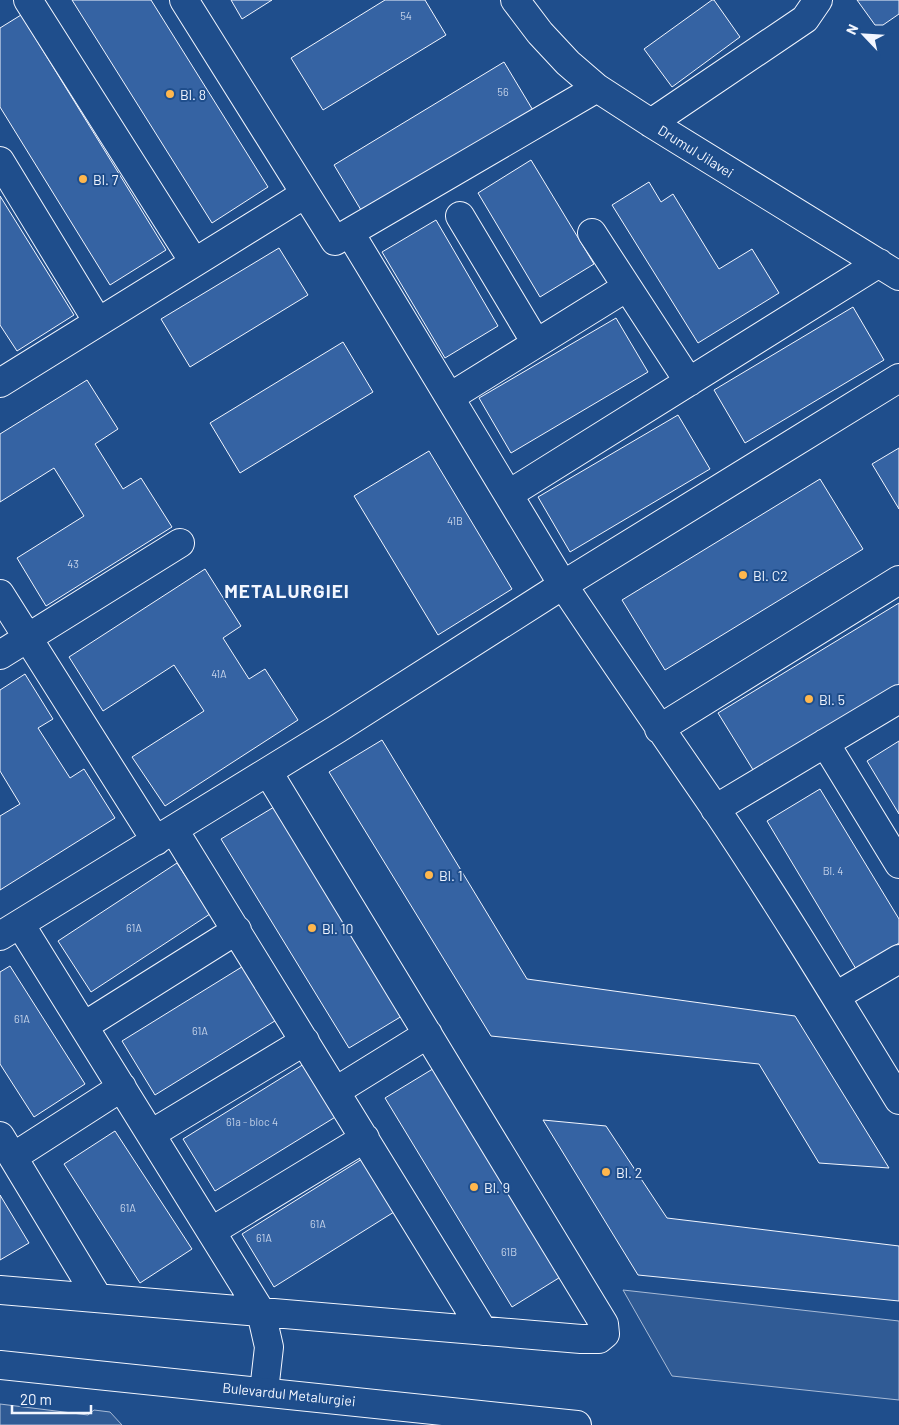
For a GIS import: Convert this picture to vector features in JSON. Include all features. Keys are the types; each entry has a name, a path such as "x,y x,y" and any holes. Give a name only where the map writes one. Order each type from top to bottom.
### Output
{"street":[{"path":"28,0 194,262"},
{"path":"184,0 335,241 597,88"},
{"name":"Drumul Jilavei","path":"515,0 540,33 568,63 597,88 889,270"},
{"path":"651,123 805,19 818,0"},
{"path":"0,161 98,322"},
{"path":"0,383 305,194"},
{"path":"460,216 536,343"},
{"path":"350,233 563,585 715,809 836,996 899,1100"},
{"path":"592,233 689,382"},
{"path":"509,494 689,382 889,270"},
{"path":"450,397 626,286"},
{"path":"264,1391 269,1347 261,1312 84,1026 10,930 268,772 563,585 899,378"},
{"path":"0,655 180,543"},
{"path":"659,729 899,580"},
{"path":"0,594 28,638 165,835 237,930 483,1331"},
{"path":"715,809 899,699"},
{"path":"825,743 897,856"},
{"path":"0,1290 582,1339 598,1339 605,1334 604,1324 268,772"},
{"path":"84,1026 237,930"},
{"path":"836,996 899,959"},
{"path":"336,1091 428,1034"},
{"path":"151,1134 305,1041"},
{"path":"98,1298 6,1147 122,1087"},
{"path":"212,1231 365,1138"},
{"name":"Bulevardul Metalurgiei","path":"0,1365 577,1425"}],"shaded area":[{"path":"623,1290 899,1321 899,1400 672,1376"},
{"path":"0,1404 88,1415 94,1410 110,1412 122,1425 0,1425"}],"building":[{"name":"Bl. 8","path":"72,0 151,0 268,187 212,223"},
{"path":"231,0 272,0 242,19"},
{"path":"385,0 425,0 446,35 323,110 291,58"},
{"path":"714,0 740,37 672,87 644,49"},
{"path":"857,0 899,0 899,14 883,25 875,25"},
{"name":"Bl. 7","path":"21,15 166,250 110,285 0,107 0,28"},
{"path":"504,62 534,112 364,215 334,165"},
{"path":"531,160 594,264 540,297 478,193"},
{"path":"649,182 661,202 673,194 719,269 752,249 779,293 698,343 612,205"},
{"path":"0,196 74,315 17,351 0,325"},
{"path":"436,220 498,326 445,358 382,252"},
{"path":"279,248 308,295 190,367 161,319"},
{"path":"853,307 884,360 745,443 714,390"},
{"path":"616,318 648,372 511,453 479,398"},
{"path":"343,342 373,392 240,473 210,423"},
{"path":"87,380 118,429 95,444 123,489 141,478 172,527 46,606 17,558 84,516 54,468 0,502 0,434"},
{"path":"678,415 710,469 570,552 538,497"},
{"path":"899,448 899,509 872,464"},
{"path":"429,451 512,589 438,635 354,496"},
{"name":"Bl. C2","path":"820,479 863,549 665,670 622,600"},
{"path":"205,569 241,626 223,638 249,679 265,669 298,720 165,806 132,757 204,711 174,665 103,711 69,657"},
{"name":"Bl. 5","path":"899,603 899,686 755,773 718,713"},
{"path":"25,674 53,719 38,728 70,778 84,769 115,818 0,890 0,816 20,804 0,771 0,690"},
{"name":"Bl. 1","path":"382,740 527,979 795,1016 889,1168 819,1163 759,1064 491,1036 329,772"},
{"path":"899,741 899,814 867,761"},
{"path":"820,789 899,919 899,943 856,969 767,821"},
{"name":"Bl. 10","path":"274,807 402,1016 349,1048 221,839"},
{"path":"177,863 210,914 91,992 58,941"},
{"path":"245,965 278,1019 155,1095 122,1041"},
{"path":"10,966 85,1084 34,1117 0,1064 0,972"},
{"path":"304,1064 337,1116 215,1191 183,1139"},
{"name":"Bl. 9","path":"436,1067 562,1276 512,1307 385,1098"},
{"name":"Bl. 2","path":"543,1120 606,1126 667,1218 899,1246 899,1301 638,1275"},
{"path":"115,1131 192,1249 140,1283 64,1164"},
{"path":"362,1159 394,1212 274,1287 242,1234"},
{"path":"0,1195 29,1243 0,1260"}],"place":[{"name":"Bl. 8","path":"170,94"},
{"name":"Bl. 7","path":"83,179"},
{"name":"Bl. C2","path":"743,575"},
{"name":"Bl. 5","path":"809,699"},
{"name":"Bl. 1","path":"429,875"},
{"name":"Bl. 10","path":"312,928"},
{"name":"Bl. 2","path":"606,1172"},
{"name":"Bl. 9","path":"474,1187"}],"district":[{"name":"METALURGIEI","path":"287,590"}]}
